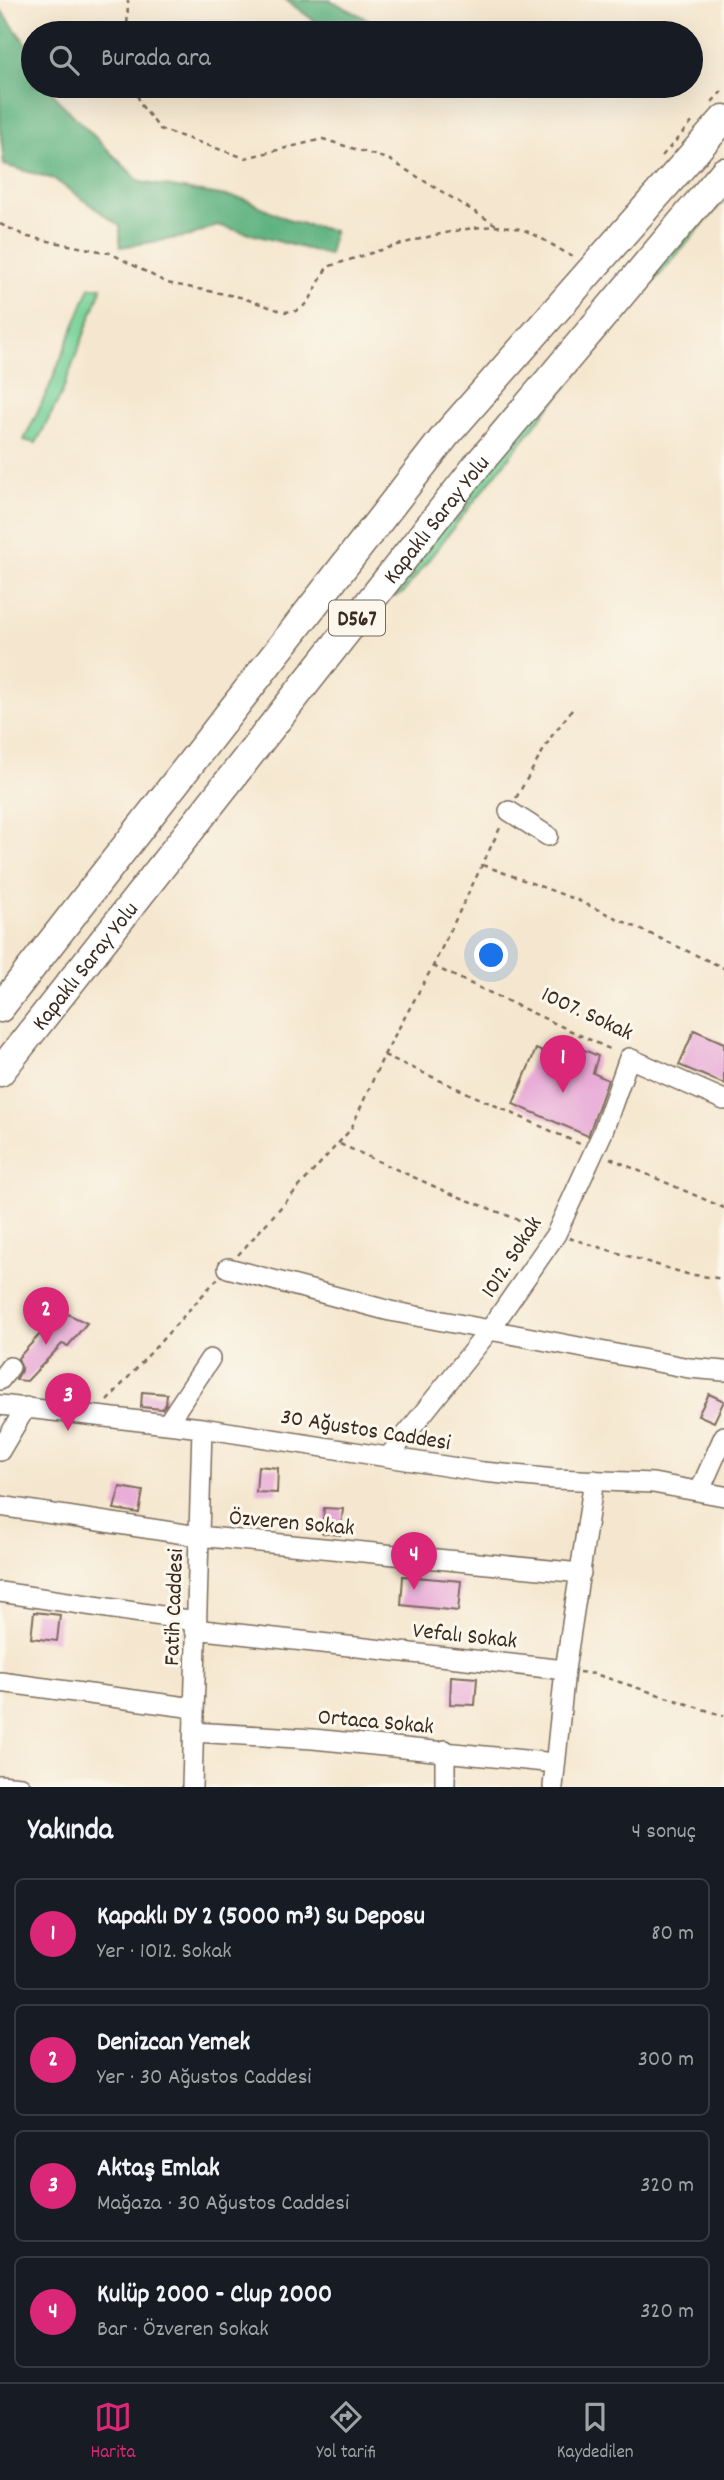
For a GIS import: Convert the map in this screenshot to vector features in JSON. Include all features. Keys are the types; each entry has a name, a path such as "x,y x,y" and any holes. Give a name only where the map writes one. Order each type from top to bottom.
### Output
{"highway":[{"name":"Kapaklı Saray Yolu","path":"0,1008 446,435 724,119"},
{"name":"Kapaklı Saray Yolu","path":"0,1072 475,468 724,172"}],"street":[{"path":"509,811 548,836"},
{"name":"1007. Sokak","path":"629,1058 724,1100"},
{"name":"1012. Sokak","path":"389,1456 491,1328 556,1234 594,1151 629,1058"},
{"path":"228,1268 390,1311 491,1328 689,1368 724,1371"},
{"path":"167,1424 210,1359"},
{"name":"30 Ağustos Caddesi","path":"0,1405 202,1428 483,1472 653,1483 724,1496"},
{"path":"0,1451 26,1407"},
{"name":"Fatih Caddesi","path":"192,1787 194,1625 202,1428"},
{"path":"700,1490 724,1436"},
{"path":"553,1787 565,1670 594,1479"},
{"name":"Özveren Sokak","path":"0,1506 198,1536 581,1573"},
{"name":"Vefalı Sokak","path":"0,1592 194,1625 565,1670"},
{"path":"0,1682 194,1708"},
{"name":"Ortaca Sokak","path":"192,1732 445,1750 555,1763"},
{"path":"444,1787 445,1750"},
{"path":"0,1785 21,1787"}],"path":[{"path":"127,21 128,0"},
{"path":"138,98 160,130 245,158 323,139 390,160 498,226"},
{"path":"0,224 29,237 110,253 167,283 240,297 284,312 296,312 307,303 327,267 423,238 498,226 518,228 573,257"},
{"path":"572,710 551,737 509,811 433,965 384,1055 351,1129 340,1144 449,1194 556,1234 687,1274 724,1279"},
{"path":"483,865 577,900 668,945 724,968"},
{"name":"1007. Sokak","path":"433,965 629,1058"},
{"path":"384,1055 724,1208"},
{"path":"565,1670 595,1674 724,1716"}],"green space":[{"path":"286,0 330,0 371,21 315,21"},
{"path":"0,9 21,37 21,98 56,98 140,182 245,199 291,221 334,231 329,255 217,225 190,236 120,247 120,226 54,179 4,165 0,127"},
{"path":"724,184 724,200 560,394 403,593 388,599 343,641"},
{"path":"90,287 102,287 61,395 36,443 24,440 49,388"}],"building":[{"path":"694,1030 724,1043 724,1084 679,1065"},
{"path":"571,1044 598,1056 593,1073 608,1080 588,1136 513,1104 536,1049 561,1060"},
{"path":"55,1308 87,1323 68,1346 62,1344 27,1381 16,1380 22,1369 18,1358 54,1319 49,1315"},
{"path":"142,1392 167,1394 166,1404 162,1409 141,1407"},
{"path":"709,1394 724,1401 714,1422 698,1415"},
{"path":"258,1466 278,1468 277,1493 256,1492"},
{"path":"120,1487 143,1491 139,1513 114,1509"},
{"path":"324,1508 343,1509 340,1535 322,1533"},
{"path":"403,1576 461,1581 458,1611 401,1605"},
{"path":"34,1612 60,1615 57,1641 31,1638"},
{"path":"451,1676 477,1678 475,1705 450,1704"}],"place":[{"name":"Kapaklı DY 2 (5000 m³) Su Deposu","path":"563,1093"},
{"name":"Denizcan Yemek","path":"46,1345"},
{"name":"Aktaş Emlak","path":"68,1431"},
{"name":"Kulüp 2000 - Clup 2000","path":"414,1590"}]}
